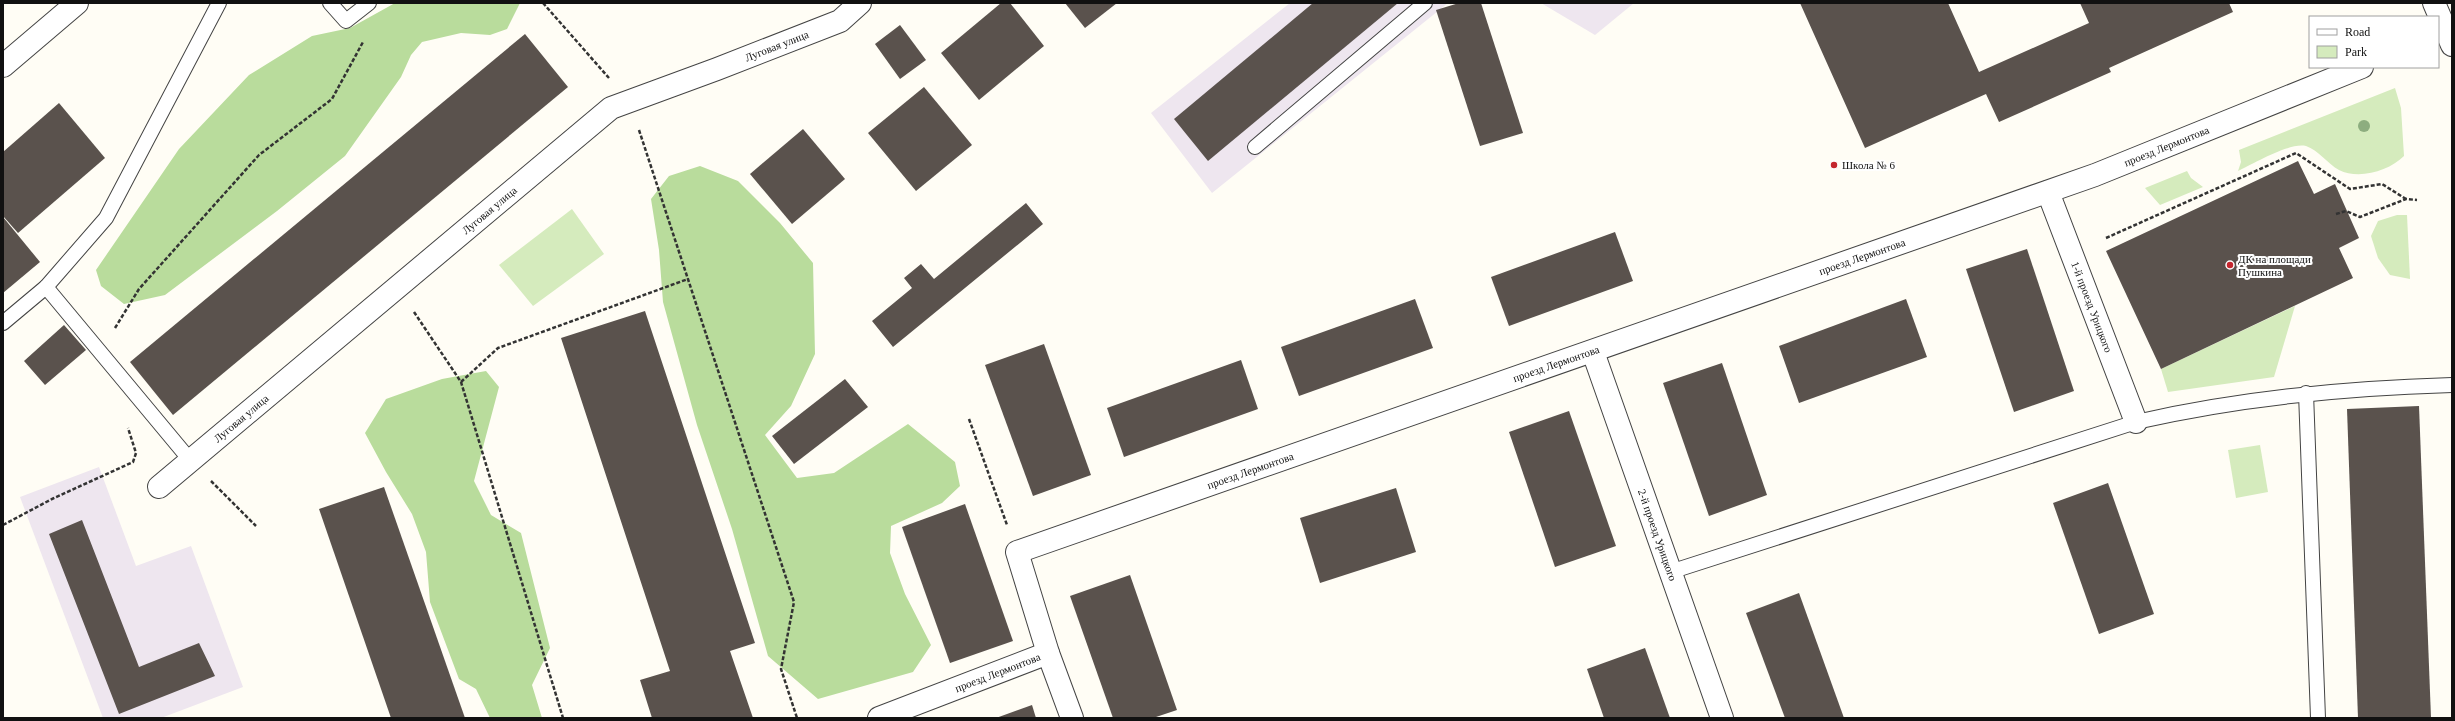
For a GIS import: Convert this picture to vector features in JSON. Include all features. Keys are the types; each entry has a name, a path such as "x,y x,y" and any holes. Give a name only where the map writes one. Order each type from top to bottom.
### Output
{"street":[{"path":"3,66 77,3"},
{"name":"Луговая улица","path":"159,487 611,108 717,69 840,20 860,3"},
{"path":"2434,3 2438,16"},
{"path":"2439,19 2446,41"},
{"name":"проезд Лермонтова","path":"879,718 1048,654 1016,552 1593,352 2048,192 2359,68"},
{"name":"1-й проезд Урицкого","path":"2048,192 2136,422"},
{"name":"2-й проезд Урицкого","path":"1593,352 1722,718"},
{"path":"1048,654 1072,718"}],"lane":[{"path":"3,324 46,287 106,218 219,3"},
{"path":"330,3 346,21 369,3"},
{"path":"1256,147 1425,3"},
{"path":"46,287 190,460"},
{"path":"1670,572 2136,422 2191,409 2306,393 2452,385"},
{"path":"2306,393 2318,718"}],"path":[{"path":"543,3 629,101 794,602 781,669 797,718"},
{"path":"100,352 139,289 259,155 332,99 366,37"},
{"path":"2106,238 2296,153 2350,189 2382,184 2406,199"},
{"path":"2336,214 2346,211 2360,217 2406,199 2417,200"},
{"path":"461,382 498,348 688,278"},
{"path":"398,286 461,382 563,718"},
{"path":"969,419 1016,552"},
{"path":"3,525 52,499 132,462 136,453 127,425"},
{"path":"190,460 256,526"}],"shaded area":[{"path":"1290,3 1448,3 1212,193 1151,113"},
{"path":"1541,3 1634,3 1595,35"},
{"path":"99,467 136,566 191,546 243,687 161,718 103,718 20,497"}],"green space":[{"path":"395,3 520,3 507,29 490,35 461,33 422,42 411,55 401,77 345,156 277,211 165,295 124,304 101,286 96,270 179,149 249,75 312,36 350,28"},
{"path":"2395,88 2401,108 2404,156 2390,166 2382,170 2364,174 2347,173 2339,170 2310,148 2306,146 2299,146 2281,150 2238,171 2241,162 2239,150"},
{"path":"700,166 738,181 780,223 813,263 815,354 791,406 765,435 797,478 834,473 908,424 955,462 960,486 942,503 891,526 890,553 905,594 931,645 913,672 818,699 768,656 732,529 697,425 663,302 659,250 651,199 669,176"},
{"path":"2187,171 2191,178 2203,187 2160,205 2145,188"},
{"path":"572,209 604,254 533,306 499,265"},
{"path":"2397,215 2407,215 2410,279 2390,275 2378,258 2371,236 2378,221"},
{"path":"2295,306 2274,377 2168,392 2161,369"},
{"path":"486,371 499,387 474,481 491,515 521,533 550,648 532,685 542,718 490,718 476,689 459,679 430,602 426,552 412,514 386,472 365,433 386,399 442,379"},
{"path":"2260,445 2268,492 2236,498 2228,450"}],"building":[{"path":"1001,3 1010,3 1044,46 979,100 941,53"},
{"path":"1065,3 1117,3 1085,28"},
{"path":"1313,3 1398,3 1208,161 1174,119"},
{"path":"1459,3 1481,3 1523,133 1480,146 1436,10"},
{"path":"1800,3 1948,3 1979,72 2089,23 2080,3 2229,3 2233,12 2109,68 2111,72 1999,122 1986,94 1865,148"},
{"path":"900,25 926,60 900,79 875,44"},
{"path":"525,34 568,87 173,415 130,362"},
{"path":"924,87 972,145 916,191 868,133"},
{"path":"59,103 105,158 18,233 3,216 3,152"},
{"path":"803,129 845,179 792,224 750,174"},
{"name":"ДК на площади Пушкина","path":"2298,161 2314,194 2335,184 2359,238 2339,248 2353,278 2161,369 2106,251"},
{"path":"1026,203 1043,224 893,347 872,321 912,288 904,278 921,264 934,279"},
{"path":"3,217 40,262 3,293"},
{"path":"1615,232 1633,281 1509,326 1491,277"},
{"path":"2027,249 2074,391 2014,412 1966,269"},
{"path":"1415,299 1433,348 1299,396 1281,347"},
{"path":"1906,299 1927,357 1799,403 1779,346"},
{"path":"645,311 755,643 730,651 753,718 652,718 640,680 670,671 561,338"},
{"path":"64,325 86,350 45,385 24,361"},
{"path":"1044,344 1091,475 1033,496 985,365"},
{"path":"1241,360 1258,409 1124,457 1107,408"},
{"path":"1722,363 1767,495 1709,516 1663,383"},
{"path":"845,379 868,407 794,464 772,436"},
{"path":"2419,406 2431,718 2358,718 2347,409"},
{"path":"1569,411 1616,546 1555,567 1509,432"},
{"path":"2108,483 2154,614 2099,634 2053,503"},
{"path":"384,487 465,718 391,718 319,509"},
{"path":"1396,488 1416,552 1320,583 1300,518"},
{"path":"965,504 1013,641 950,663 902,527"},
{"path":"82,520 139,667 199,643 215,676 119,714 49,534"},
{"path":"1130,575 1177,710 1153,718 1113,718 1070,596"},
{"path":"1799,593 1844,718 1785,718 1746,613"},
{"path":"1645,648 1670,718 1604,718 1587,669"},
{"path":"1032,705 1036,718 996,718"}],"place":[{"name":"Школа № 6","path":"1834,165"},
{"name":"ДК на площади Пушкина","path":"2230,265"}]}
